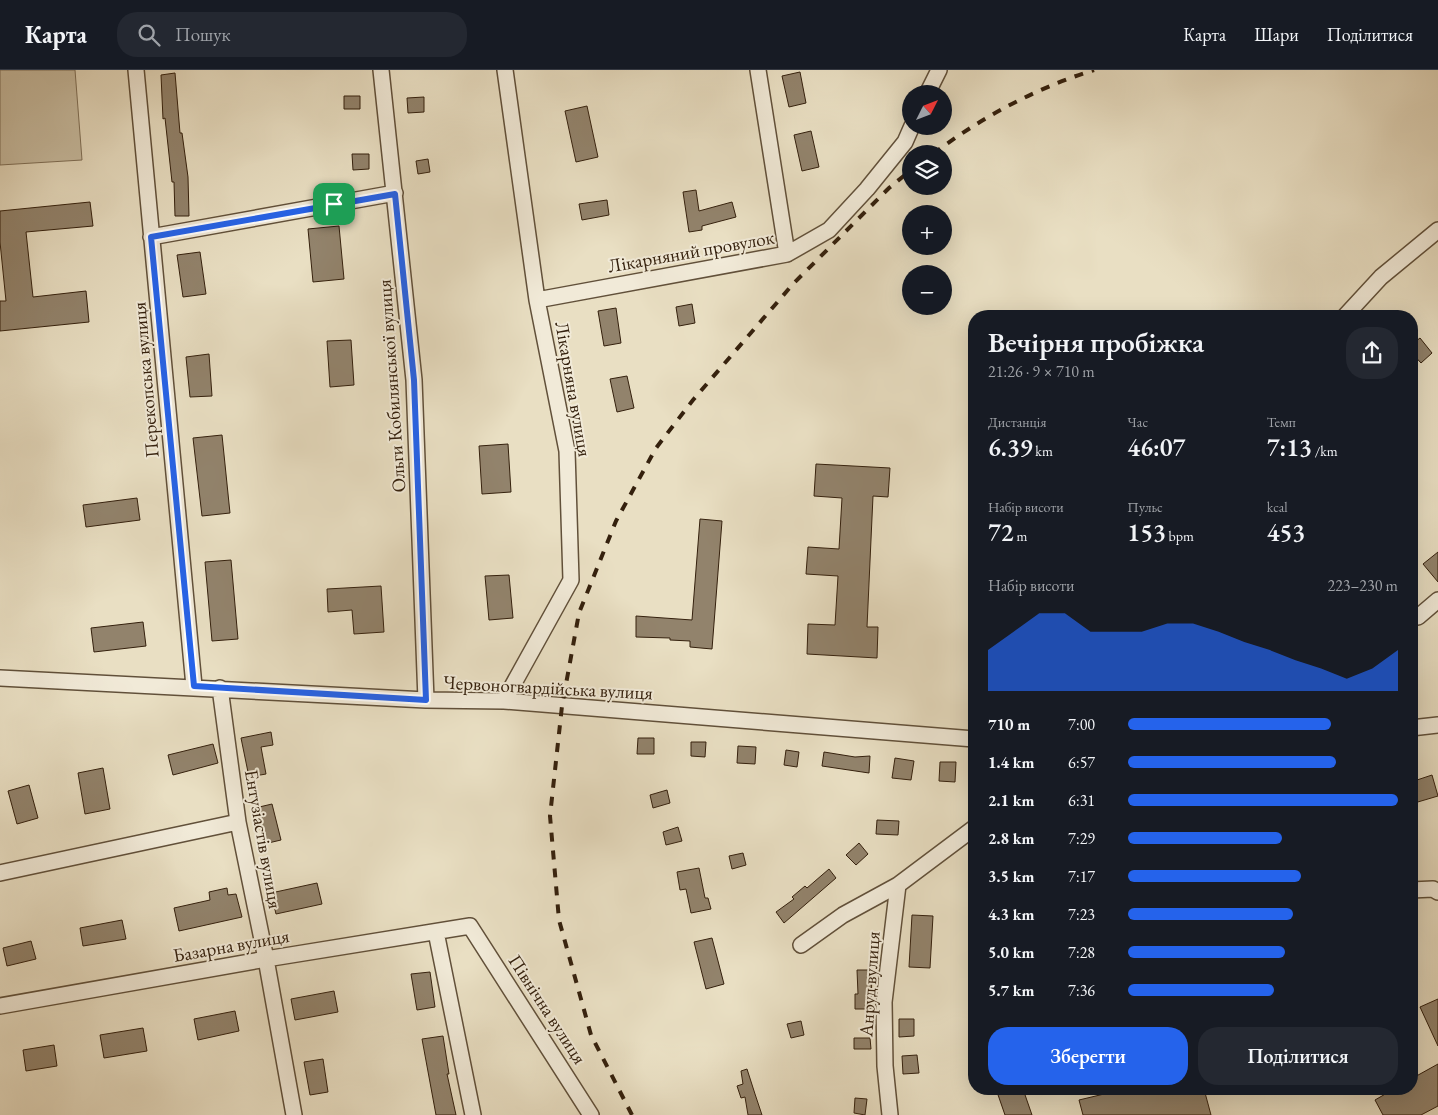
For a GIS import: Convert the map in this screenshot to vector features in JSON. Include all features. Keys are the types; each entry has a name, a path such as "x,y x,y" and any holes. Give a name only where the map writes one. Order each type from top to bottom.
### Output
{"street":[{"name":"Перекопська вулиця","path":"136,70 194,686"},
{"name":"Ольги Кобилянської вулиця","path":"381,70 414,380 426,700"},
{"name":"Лікарняна вулиця","path":"504,701 572,580 567,451 537,300 505,70"},
{"name":"Лікарняний провулок","path":"537,300 787,254 758,70"},
{"path":"931,85 938,70"},
{"path":"787,254 829,230 867,189 905,142 908,135"},
{"path":"151,237 395,194"},
{"path":"1351,310 1381,277 1438,230"},
{"path":"1418,616 1438,600"},
{"name":"Червоногвардійська вулиця","path":"0,678 194,686 426,700 504,701 968,739"},
{"name":"Ентузіастів вулиця","path":"220,688 238,822 266,959 294,1115"},
{"path":"1418,727 1438,725"},
{"path":"0,873 238,822"},
{"path":"801,945 843,915 898,885 968,832"},
{"name":"Анруд вулиця","path":"890,1115 885,1066 884,1002 898,885"},
{"path":"1418,889 1433,888 1438,892"},
{"name":"Базарна вулиця","path":"0,1006 266,959 470,926"},
{"name":"Північна вулиця","path":"470,926 591,1115"},
{"path":"436,932 473,1115"}],"shaded area":[{"path":"0,70 75,70 82,160 0,165"}],"building":[{"path":"800,72 806,103 789,107 782,76"},
{"path":"175,73 180,133 182,133 188,177 189,216 175,216 174,182 172,182 165,118 163,119 161,75"},
{"path":"344,96 360,96 360,109 344,109"},
{"path":"424,97 424,112 408,113 407,98"},
{"path":"587,106 598,157 576,162 565,111"},
{"path":"811,131 819,167 802,171 794,135"},
{"path":"352,154 369,154 369,169 353,170"},
{"path":"428,159 430,172 418,174 416,161"},
{"path":"696,190 699,211 732,202 736,217 702,226 702,230 689,232 683,192"},
{"path":"607,200 609,215 582,220 579,204"},
{"path":"90,202 93,226 26,232 33,297 86,291 89,322 0,331 0,301 6,301 0,242 0,211"},
{"path":"339,226 344,279 313,282 308,229"},
{"path":"200,252 206,294 183,297 177,255"},
{"path":"692,304 695,323 679,326 676,307"},
{"path":"616,308 621,343 604,346 598,311"},
{"path":"1420,338 1432,353 1421,363 1418,360 1418,340"},
{"path":"351,340 354,385 330,387 327,341"},
{"path":"209,354 212,396 190,397 186,357"},
{"path":"627,376 634,408 617,412 610,379"},
{"path":"222,435 230,513 202,516 193,438"},
{"path":"508,444 511,492 482,494 479,446"},
{"path":"816,464 890,468 888,497 873,496 867,627 878,627 877,658 807,654 808,624 835,625 838,576 806,574 808,547 839,549 842,498 814,496"},
{"path":"137,498 140,520 86,527 83,505"},
{"path":"700,519 722,521 712,649 690,647 690,641 670,640 670,638 636,637 636,616 692,620"},
{"path":"1438,552 1438,582 1423,564"},
{"path":"231,560 238,639 212,641 205,562"},
{"path":"509,575 513,618 489,620 485,576"},
{"path":"381,586 384,632 354,634 352,610 328,612 327,589"},
{"path":"143,622 146,646 94,652 91,628"},
{"path":"271,732 273,745 261,747 266,774 249,777 241,738"},
{"path":"638,738 654,738 654,754 637,754"},
{"path":"691,742 706,742 705,757 691,756"},
{"path":"213,744 218,763 173,775 168,755"},
{"path":"738,746 756,747 755,764 737,763"},
{"path":"786,750 799,752 797,767 784,765"},
{"path":"824,752 855,757 870,756 869,773 822,766"},
{"path":"895,758 914,761 911,780 892,778"},
{"path":"940,762 956,762 955,782 939,781"},
{"path":"103,768 110,809 85,814 78,773"},
{"path":"1432,775 1438,796 1418,802 1418,780"},
{"path":"29,785 38,818 17,824 8,791"},
{"path":"667,790 670,803 653,808 650,795"},
{"path":"272,804 281,840 264,844 255,808"},
{"path":"877,820 899,821 898,835 876,834"},
{"path":"678,827 682,841 666,845 663,832"},
{"path":"859,843 868,854 856,865 846,855"},
{"path":"743,853 746,865 732,869 729,856"},
{"path":"699,868 705,898 708,898 711,909 691,913 686,889 680,890 677,872"},
{"path":"829,869 836,878 784,923 776,912 794,899 792,897 805,886 807,888"},
{"path":"317,883 322,904 276,914 271,893"},
{"path":"227,888 228,895 236,894 242,917 179,931 174,908 210,900 209,892"},
{"path":"912,915 933,916 930,968 909,967"},
{"path":"122,920 126,939 83,946 80,928"},
{"path":"712,938 724,984 706,989 694,942"},
{"path":"31,941 36,959 7,966 3,948"},
{"path":"857,970 872,970 871,1009 855,1009 855,994 858,994"},
{"path":"430,972 435,1007 417,1010 411,974"},
{"path":"334,991 338,1012 295,1020 291,999"},
{"path":"1438,999 1438,1046 1420,1007"},
{"path":"235,1011 239,1031 198,1040 194,1019"},
{"path":"899,1019 914,1019 914,1036 899,1037"},
{"path":"801,1021 804,1035 791,1038 787,1024"},
{"path":"143,1028 147,1051 104,1058 100,1035"},
{"path":"443,1036 449,1074 447,1074 456,1115 436,1115 422,1039"},
{"path":"854,1038 870,1038 871,1049 854,1049"},
{"path":"54,1045 57,1066 26,1071 23,1050"},
{"path":"917,1055 919,1073 903,1074 902,1056"},
{"path":"323,1059 328,1092 310,1095 304,1062"},
{"path":"1438,1064 1438,1106 1421,1115 1383,1115 1375,1100 1384,1095 1418,1095 1418,1075"},
{"path":"747,1069 762,1115 748,1115 745,1097 741,1098 737,1086 743,1084 741,1071"},
{"path":"998,1095 1025,1095 1032,1115 1005,1115"},
{"path":"1100,1095 1206,1095 1211,1115 1083,1115 1079,1100"},
{"path":"855,1098 867,1099 865,1115 854,1113"}],"railway":[{"path":"946,145 1010,105 1072,77 1094,70"},
{"path":"632,1115 591,1035 559,920 550,816 562,706 579,613 616,521 656,448 693,400 793,284 902,177"}],"route":[{"path":"395,194 414,380 426,700 194,686 151,237 334,204 395,194"}]}
